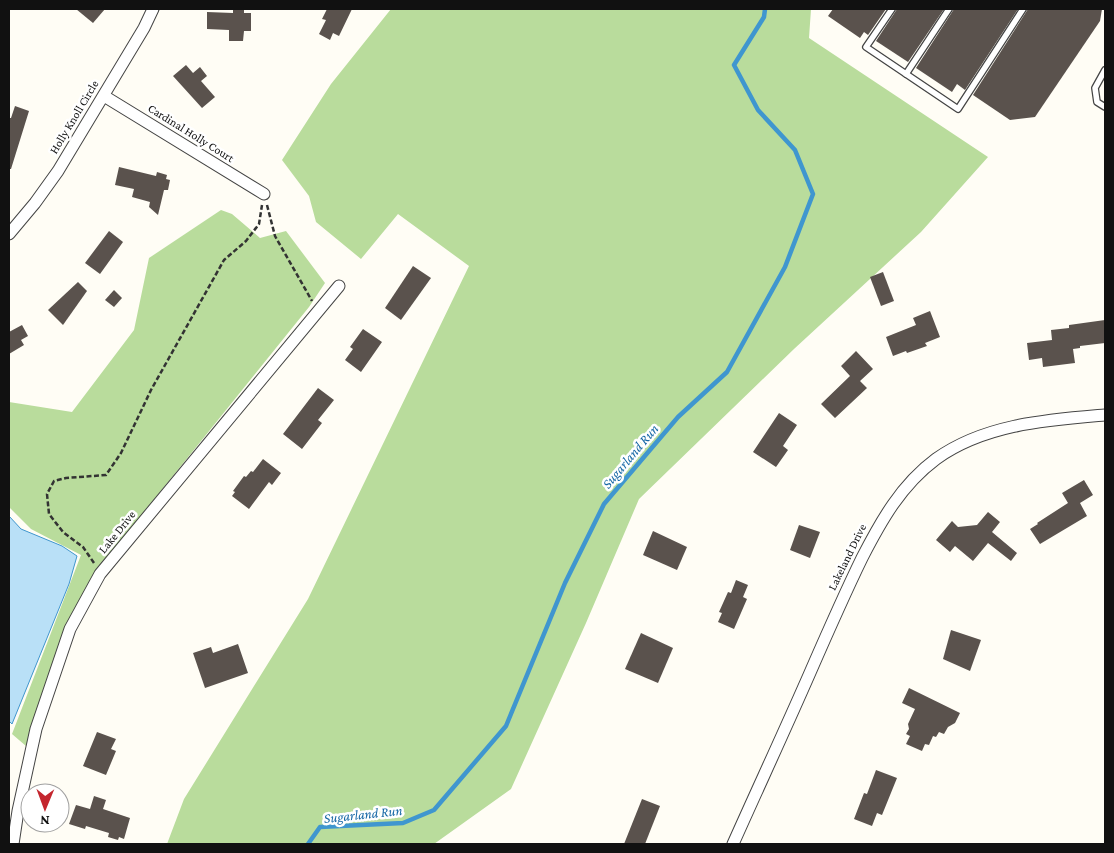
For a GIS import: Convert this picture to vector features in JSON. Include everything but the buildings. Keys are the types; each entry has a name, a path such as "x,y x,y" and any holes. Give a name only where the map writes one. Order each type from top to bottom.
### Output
{"street":[{"name":"Holly Knoll Circle","path":"9,234 52,179 104,96 153,9"},
{"name":"Cardinal Holly Court","path":"104,96 264,194"},
{"name":"Lake Drive","path":"13,844 18,811 38,721 70,629 100,574 339,286"},
{"name":"Lakeland Drive","path":"733,844 847,588 878,527 908,484 936,459 962,444 991,432 1028,423 1105,415"}],"lane":[{"path":"892,9 866,48 958,108 1023,9"},
{"path":"906,74 949,9"},
{"path":"1105,70 1096,88 1097,102 1105,107"}],"path":[{"path":"264,194 275,236 313,302 321,309"},
{"path":"100,574 83,547 63,532 49,514 47,494 54,481 66,478 106,475 121,453 151,390 224,260 246,241 259,224 264,194"}],"green space":[{"path":"391,9 811,9 809,38 988,157 921,232 794,349 639,499 586,623 511,789 434,844 167,844 184,799 308,599 469,266 398,214 361,259 316,222 309,196 282,160 331,84"},
{"path":"221,210 232,214 260,238 286,231 325,283 309,307 94,574 60,642 26,746 12,734 81,555 31,529 9,507 9,402 72,412 134,330 149,258"}],"water":[{"path":"9,516 21,529 62,546 77,556 69,584 12,724 9,721"}],"waterway":[{"name":"Sugarland Run","path":"308,844 320,827 403,823 434,810 506,726 565,583 604,504 678,417 727,372 785,267 813,194 795,150 758,110 734,65 764,17 765,9"}]}
